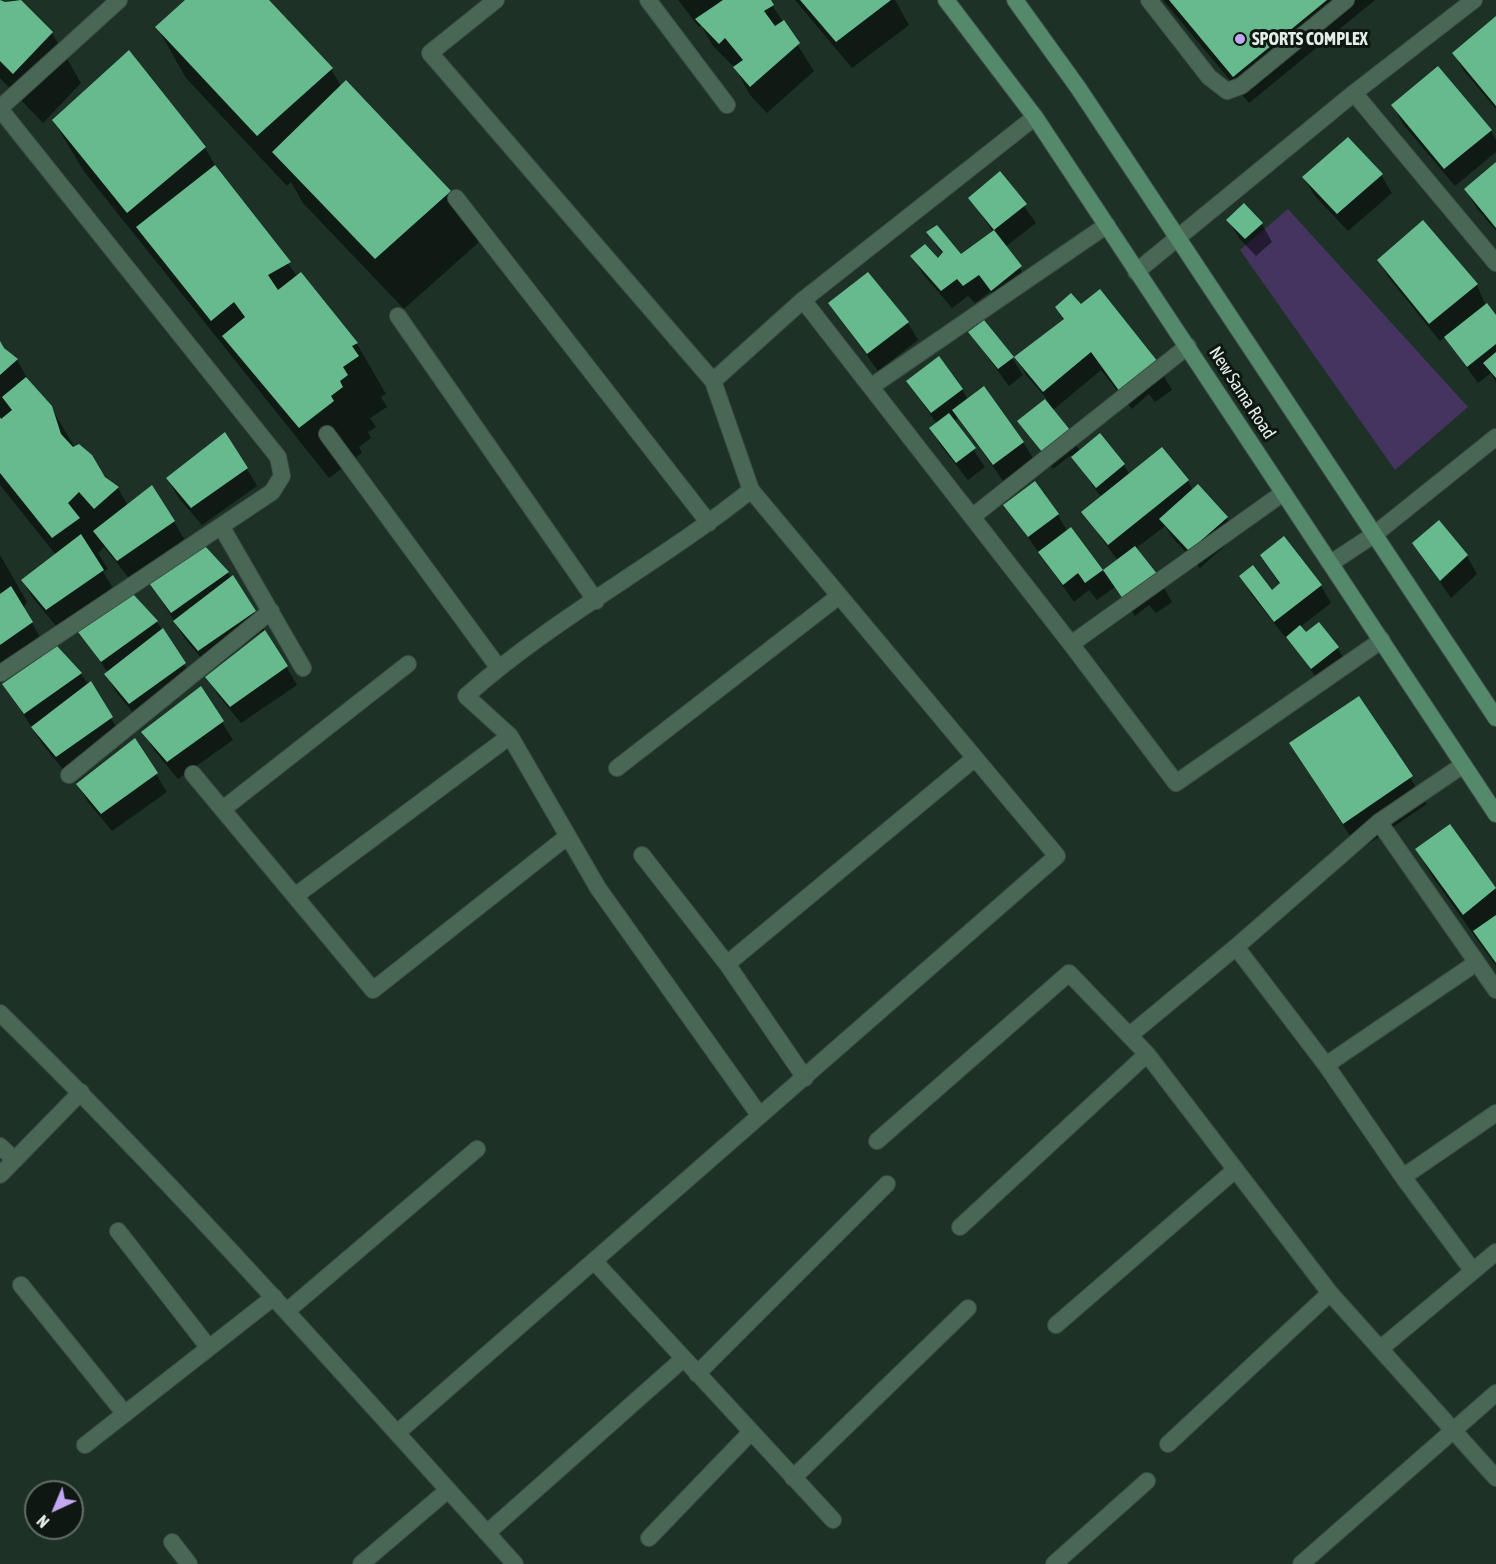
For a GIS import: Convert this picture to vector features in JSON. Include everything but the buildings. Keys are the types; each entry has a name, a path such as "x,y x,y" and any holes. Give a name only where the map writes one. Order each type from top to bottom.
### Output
{"main road":[{"name":"New Sama Road","path":"946,0 1035,117 1496,814"},
{"name":"New Sama Road","path":"1015,0 1079,88 1496,718"}],"street":[{"path":"1,673 272,492 282,476 278,457 0,109 119,0"},
{"path":"397,1433 1057,856 751,490 713,381 430,53 496,0"},
{"path":"648,0 727,105"},
{"path":"1149,0 1209,77 1227,91 1241,86 1346,0"},
{"path":"1136,272 1354,93 1474,0"},
{"path":"1354,93 1496,263"},
{"path":"713,381 802,300 1035,117"},
{"path":"456,198 709,524"},
{"path":"872,386 1107,225"},
{"path":"802,300 872,386 1176,783 1382,640"},
{"path":"398,316 596,601"},
{"path":"972,517 1188,346"},
{"path":"327,434 498,667"},
{"path":"1330,563 1374,534 1496,437"},
{"path":"751,490 709,524 498,667 466,696 510,736 598,888 760,1116"},
{"path":"1071,644 1283,493"},
{"path":"221,526 303,668"},
{"path":"617,768 839,596"},
{"path":"69,775 270,611"},
{"path":"223,809 408,664"},
{"path":"295,897 510,736"},
{"path":"727,964 975,758"},
{"path":"1130,1035 1236,947 1379,822 1463,765"},
{"path":"193,774 373,990 568,836"},
{"path":"1379,822 1496,990"},
{"path":"642,855 727,964 805,1078"},
{"path":"1236,947 1326,1065 1403,1177 1473,1271"},
{"path":"1326,1065 1476,963"},
{"path":"877,1142 1069,974 1147,1054 1330,1293 1496,1478"},
{"path":"0,1013 81,1092 274,1297 515,1564"},
{"path":"960,1227 1147,1054"},
{"path":"0,1175 81,1092"},
{"path":"1403,1177 1496,1113"},
{"path":"0,1146 15,1160"},
{"path":"287,1311 477,1149"},
{"path":"1056,1324 1235,1170"},
{"path":"697,1374 887,1184"},
{"path":"118,1231 209,1348"},
{"path":"1380,1349 1496,1252"},
{"path":"594,1261 833,1520"},
{"path":"21,1285 124,1414"},
{"path":"1168,1444 1330,1293"},
{"path":"85,1445 274,1297"},
{"path":"793,1478 968,1308"},
{"path":"487,1533 683,1359"},
{"path":"1301,1564 1496,1393"},
{"path":"649,1538 751,1432"},
{"path":"1060,1562 1147,1481"},
{"path":"361,1564 448,1490"},
{"path":"172,1542 189,1564"}],"shaded area":[{"path":"1288,209 1468,407 1395,470 1240,250"}],"place":[{"name":"SPORTS COMPLEX","path":"1240,39"}]}
